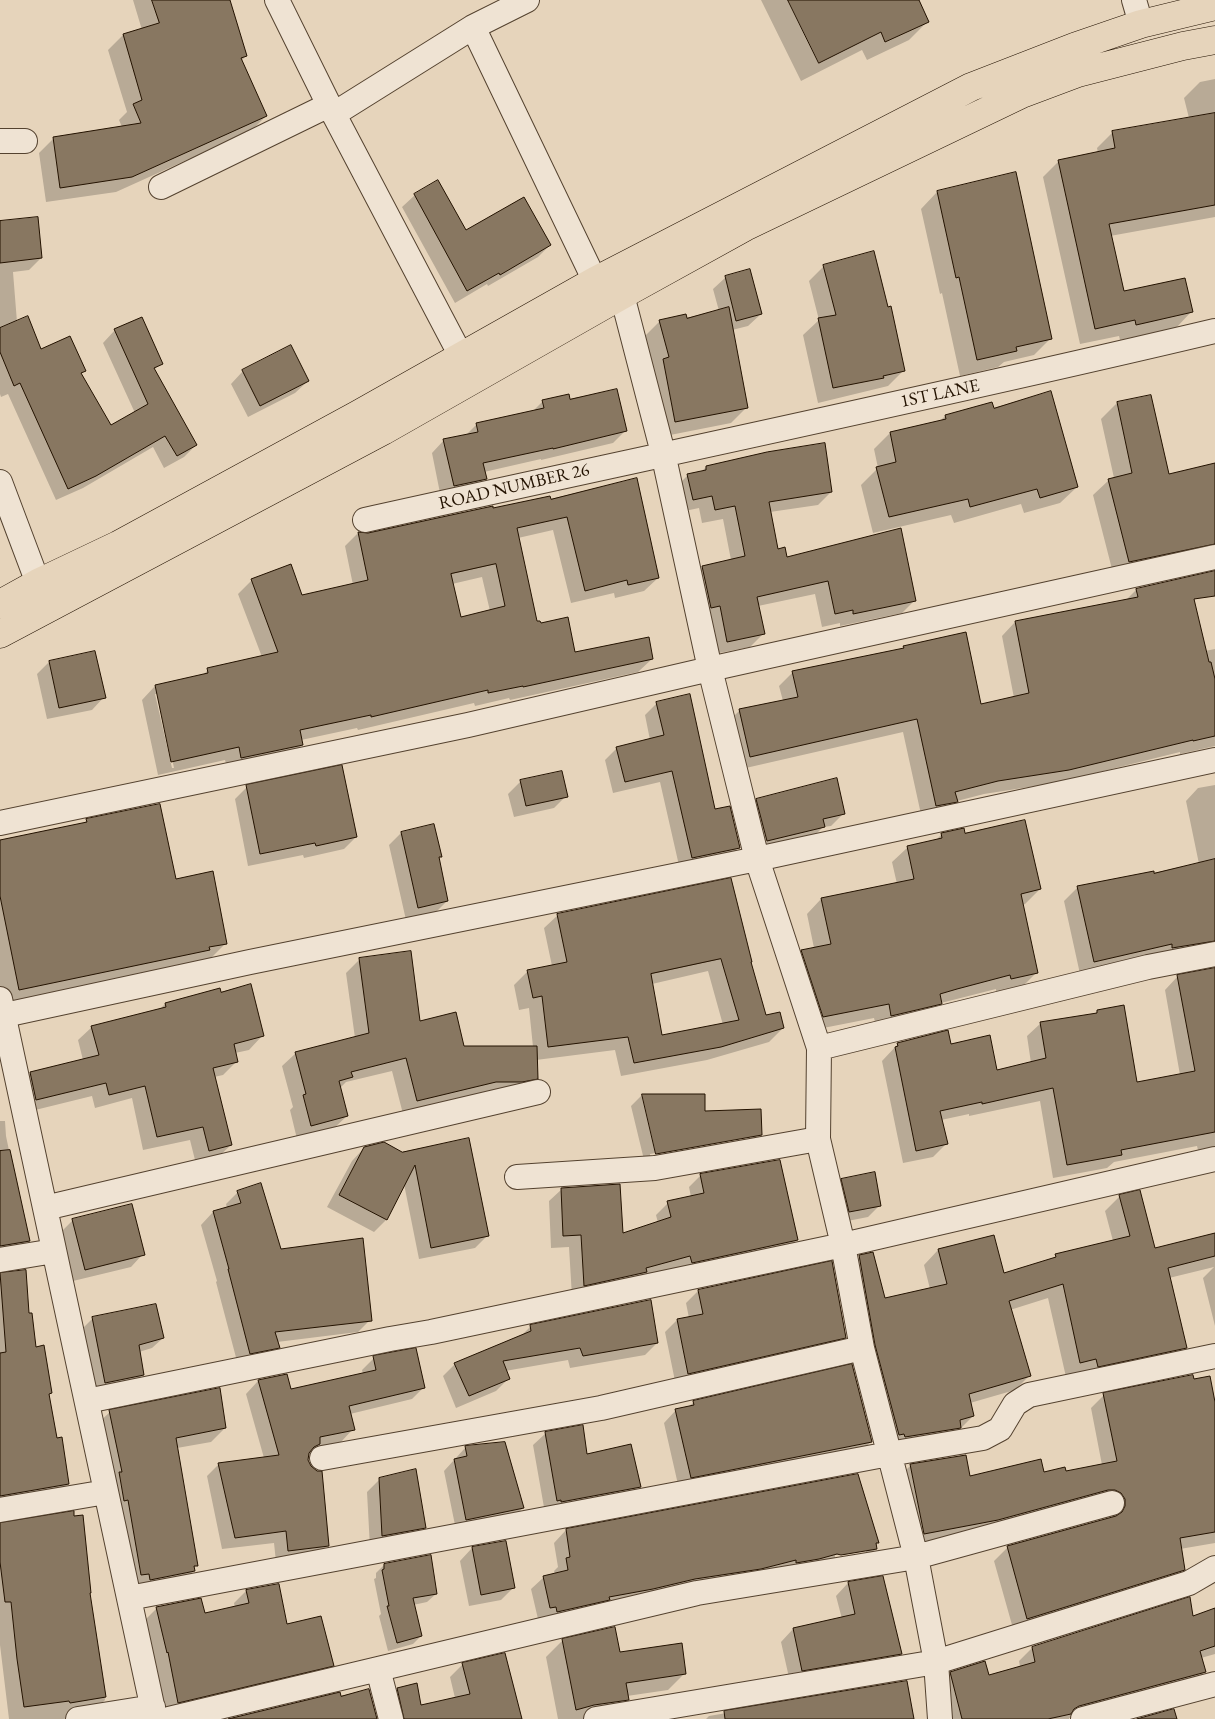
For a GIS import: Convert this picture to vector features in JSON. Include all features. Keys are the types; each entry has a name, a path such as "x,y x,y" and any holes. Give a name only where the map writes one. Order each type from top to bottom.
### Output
{"main road":[{"path":"0,634 384,431 622,295 1138,12 1215,6"},
{"path":"0,604 38,583 118,545 357,415 595,281 971,87 995,92 1022,94 1078,73 1183,46 1215,40"}],"street":[{"path":"277,0 332,110 461,356"},
{"path":"161,187 332,110 473,27 527,0"},
{"path":"473,27 595,281"},
{"path":"0,141 25,141"},
{"path":"622,295 663,453 710,669 757,859 819,1048 818,1139 843,1244 862,1348 916,1557 936,1662 940,1719"},
{"name":"1ST LANE","path":"663,453 1049,370 1215,331"},
{"name":"ROAD NUMBER 26","path":"366,520 663,453"},
{"path":"0,482 38,583"},
{"path":"0,823 468,725 710,669 1215,557"},
{"path":"159,1715 129,1598 1,1010 250,962 757,859 1215,760"},
{"path":"819,1048 1148,967 1215,954"},
{"path":"45,1208 538,1092"},
{"path":"517,1177 655,1168 818,1139"},
{"path":"87,1401 431,1332 843,1244 1215,1159"},
{"path":"0,1260 54,1252"},
{"path":"322,1458 601,1408 862,1348"},
{"path":"129,1598 889,1454 983,1438 1000,1429 1015,1404 1029,1395 1215,1356"},
{"path":"0,1510 106,1492"},
{"path":"78,1719 159,1715 378,1669 697,1593 916,1557 1112,1503"},
{"path":"596,1719 936,1662 1189,1583 1215,1568"},
{"path":"378,1669 391,1719"},
{"path":"1083,1719 1215,1684"}],"building":[{"path":"152,0 230,0 247,56 241,58 267,116 132,177 60,188 53,137 141,123 133,104 142,100 123,34 159,23"},
{"path":"788,0 919,0 929,22 885,42 881,32 819,63"},
{"path":"1215,113 1215,205 1109,224 1124,291 1185,278 1193,312 1136,325 1135,320 1095,329 1058,160 1115,148 1112,131"},
{"path":"1016,172 1052,339 1016,347 1017,351 977,360 959,277 956,278 937,191"},
{"path":"438,180 466,230 524,197 551,245 500,275 499,273 467,291 414,194"},
{"path":"38,217 42,258 0,263 0,221"},
{"path":"874,251 888,307 891,306 905,371 883,376 884,378 833,388 818,318 836,315 823,265"},
{"path":"750,269 762,314 736,321 725,276"},
{"path":"729,307 748,408 675,422 663,359 669,357 659,320 686,314 687,318"},
{"path":"28,316 41,349 70,336 86,371 81,373 111,425 148,404 114,329 142,317 163,364 154,368 197,445 177,456 165,436 96,476 68,489 20,383 14,386 0,352 0,328"},
{"path":"291,345 309,381 260,406 242,370"},
{"path":"617,389 627,431 553,449 483,463 487,479 454,486 443,439 478,432 476,423 544,408 542,400 569,394 570,399"},
{"path":"1051,391 1078,487 1040,498 1037,489 970,507 968,499 889,517 876,467 896,462 890,432 946,419 945,415 992,402 994,408"},
{"path":"1151,395 1169,474 1215,463 1215,544 1129,562 1108,479 1132,473 1117,402"},
{"path":"825,443 832,492 769,502 778,549 785,547 787,557 901,528 916,601 853,614 853,610 835,614 828,581 757,597 765,634 727,642 720,606 711,608 702,566 745,556 735,506 715,510 712,496 693,500 687,474 706,470 706,466 767,452"},
{"path":"637,478 659,578 628,585 627,580 585,591 567,517 517,528 537,621 541,623 568,617 575,652 649,637 653,659 523,687 488,693 488,690 371,717 371,715 300,730 303,745 241,758 239,747 171,762 155,685 208,673 207,668 278,652 251,579 291,564 302,595 368,580 358,532 368,533 493,506 493,508 550,496 551,499","holes":["496,564 505,606 461,617 451,574"]},
{"path":"1215,571 1215,596 1194,599 1215,679 1215,736 1069,770 998,781 955,792 958,802 936,806 917,719 750,757 739,709 798,697 792,671 904,648 903,646 966,632 981,704 1029,693 1015,621 1138,597 1136,589"},
{"path":"95,651 106,698 59,708 49,661"},
{"path":"690,694 715,809 730,806 740,848 692,858 672,771 625,782 616,747 664,735 656,702"},
{"path":"342,765 357,837 316,846 315,843 260,854 246,785"},
{"path":"562,771 568,797 526,806 520,780"},
{"path":"837,778 845,814 823,819 825,827 767,841 756,799"},
{"path":"160,804 176,879 213,871 227,944 209,947 210,950 19,990 0,896 0,840 87,822 86,819"},
{"path":"1025,820 1041,889 1021,894 1038,973 1011,979 1010,975 957,989 940,994 942,1004 891,1016 889,1004 823,1017 801,950 831,944 821,898 914,879 907,846 942,838 941,833 964,828 965,833"},
{"path":"434,824 442,857 439,857 448,901 418,908 401,832"},
{"path":"1215,859 1215,941 1172,948 1172,944 1094,962 1077,886 1154,871 1154,873"},
{"path":"731,878 766,1015 780,1012 784,1028 721,1047 634,1063 628,1037 548,1047 542,996 533,998 527,970 567,962 557,914","holes":["721,959 739,1020 662,1035 651,974"]},
{"path":"411,951 420,1021 456,1012 464,1046 537,1046 538,1079 522,1082 496,1082 417,1101 406,1058 351,1072 353,1077 339,1081 348,1116 311,1126 303,1095 306,1094 295,1052 369,1033 359,958"},
{"path":"1215,968 1215,1132 1121,1150 1122,1155 1067,1165 1053,1088 982,1104 982,1102 940,1111 948,1144 916,1151 895,1047 898,1046 897,1043 948,1030 951,1044 990,1035 997,1070 1046,1058 1040,1022 1097,1013 1097,1010 1124,1005 1137,1082 1195,1071 1177,975"},
{"path":"251,984 264,1036 234,1044 238,1062 213,1068 232,1145 209,1151 203,1127 157,1137 145,1086 109,1095 106,1083 36,1100 30,1072 99,1055 91,1026 166,1007 165,1003 220,988 221,992"},
{"path":"642,1094 705,1094 705,1111 761,1109 762,1135 656,1154"},
{"path":"469,1138 489,1236 431,1248 415,1165 387,1220 339,1195 364,1147 384,1142 402,1152"},
{"path":"10,1150 30,1241 0,1246 0,1151"},
{"path":"780,1160 798,1240 692,1263 690,1256 646,1268 647,1272 584,1286 581,1235 563,1236 561,1188 620,1184 623,1233 671,1217 667,1201 704,1193 700,1174"},
{"path":"875,1172 881,1206 849,1212 841,1179"},
{"path":"261,1183 281,1249 363,1238 372,1321 275,1332 280,1348 250,1354 213,1211 241,1203 237,1191"},
{"path":"1140,1190 1155,1248 1215,1233 1215,1256 1168,1268 1187,1348 1098,1367 1096,1359 1080,1363 1063,1284 1009,1301 1031,1376 969,1394 974,1416 960,1420 961,1428 905,1437 904,1434 899,1435 875,1345 859,1255 873,1252 885,1298 947,1284 938,1249 994,1235 1004,1273 1056,1257 1055,1254 1130,1236 1119,1195"},
{"path":"132,1204 145,1255 85,1270 72,1219"},
{"path":"832,1261 846,1338 688,1374 677,1319 703,1314 698,1290"},
{"path":"26,1270 29,1313 32,1313 36,1347 44,1345 52,1393 49,1394 57,1438 62,1437 69,1484 0,1496 0,1353 6,1352 0,1273"},
{"path":"651,1300 658,1343 583,1356 580,1348 503,1361 510,1379 469,1396 454,1363 531,1331 530,1325"},
{"path":"156,1304 164,1338 139,1345 144,1375 105,1383 92,1317"},
{"path":"416,1348 425,1388 349,1406 355,1430 320,1437 320,1444 309,1453 308,1460 311,1466 317,1471 322,1471 329,1546 288,1551 286,1531 235,1538 218,1463 279,1455 258,1380 287,1374 291,1389 376,1370 373,1356"},
{"path":"852,1364 872,1442 691,1478 675,1409 694,1405 693,1401"},
{"path":"1193,1375 1194,1379 1210,1376 1215,1402 1215,1532 1180,1538 1185,1570 1027,1619 1007,1546 1116,1516 1122,1512 1125,1506 1125,1499 1121,1493 1115,1490 1108,1490 998,1520 924,1534 910,1464 966,1455 970,1476 1041,1459 1044,1472 1065,1467 1066,1471 1117,1461 1103,1393"},
{"path":"220,1388 226,1428 176,1438 198,1566 194,1566 195,1571 150,1580 149,1574 141,1575 128,1500 124,1501 119,1472 122,1472 109,1410"},
{"path":"583,1425 587,1454 631,1444 641,1487 561,1502 561,1500 557,1501 545,1432"},
{"path":"505,1442 524,1508 466,1520 454,1459 467,1456 465,1446"},
{"path":"416,1469 426,1528 382,1536 379,1478"},
{"path":"858,1474 879,1543 876,1543 877,1549 837,1554 796,1563 796,1560 761,1569 695,1579 609,1597 610,1600 557,1612 556,1607 550,1608 543,1576 568,1570 566,1558 570,1557 566,1529"},
{"path":"74,1511 74,1516 83,1515 90,1593 106,1697 70,1703 69,1701 24,1707 11,1602 5,1602 0,1562 0,1523"},
{"path":"506,1541 515,1588 481,1595 472,1547"},
{"path":"431,1555 437,1594 413,1598 422,1636 397,1643 387,1606 389,1606 382,1570 384,1569 384,1564"},
{"path":"883,1576 902,1654 802,1671 793,1628 855,1614 848,1582"},
{"path":"279,1584 287,1624 321,1616 334,1666 178,1703 168,1652 156,1607 201,1598 205,1613 249,1603 246,1590"},
{"path":"1190,1597 1193,1616 1215,1608 1215,1646 1200,1651 1206,1672 1079,1706 1071,1714 1048,1719 962,1719 950,1672 985,1661 989,1675 1035,1662 1032,1647"},
{"path":"615,1627 620,1652 682,1643 686,1674 626,1683 629,1700 594,1705 576,1710 562,1639"},
{"path":"505,1653 522,1719 404,1719 397,1688 417,1683 421,1705 470,1694 462,1663"},
{"path":"907,1681 914,1719 725,1719 724,1711"},
{"path":"369,1689 377,1719 228,1719 340,1692 341,1696"},
{"path":"1174,1709 1177,1719 1137,1719"}]}
